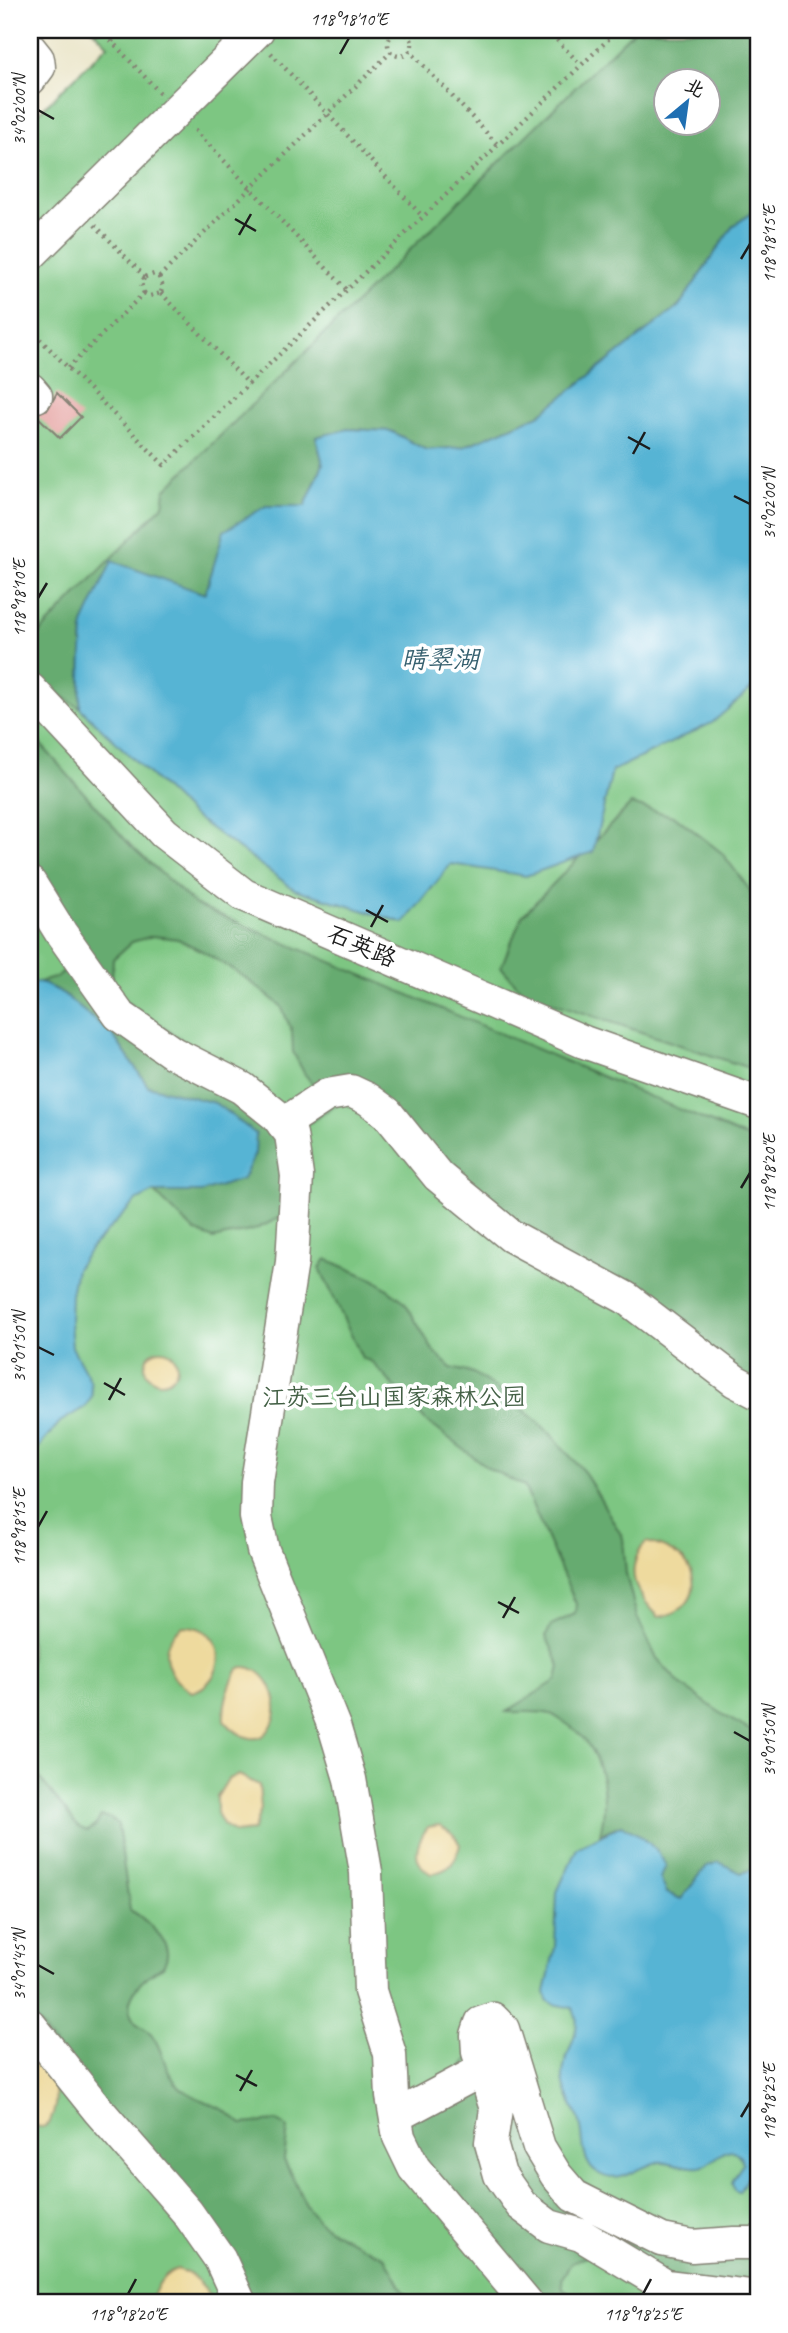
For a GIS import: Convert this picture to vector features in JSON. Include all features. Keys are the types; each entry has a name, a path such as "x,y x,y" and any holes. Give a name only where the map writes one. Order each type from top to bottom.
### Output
{"street":[{"path":"30,255 255,32"},
{"path":"30,49 38,58 39,66 30,79"},
{"name":"石英路","path":"30,689 164,834 244,895 583,1042 758,1103"},
{"path":"30,883 119,1015 173,1054 242,1088 277,1116 291,1134 297,1176 292,1262 257,1482 256,1517 263,1550 335,1729 350,1779 366,1872 370,1992 390,2054 399,2137 414,2168 527,2303"},
{"path":"283,1124 327,1095 351,1091 368,1099 387,1113 438,1176 511,1236 626,1298 735,1381 758,1393"},
{"path":"758,2243 692,2246 662,2240 574,2196 556,2175 539,2147 503,2029 493,2019 481,2023 477,2035 478,2052 496,2109 491,2143 500,2175 521,2205 549,2226 581,2235 666,2286 758,2297"},
{"path":"30,2025 99,2111 187,2212 220,2259 240,2303"},
{"path":"396,2116 484,2069"}],"path":[{"path":"101,30 347,290"},
{"path":"112,41 125,30"},
{"path":"387,30 392,36"},
{"path":"547,30 582,65"},
{"path":"30,329 164,465 618,30"},
{"path":"255,32 327,114 424,217"},
{"path":"399,33 408,37 410,50 400,56 391,52 388,42 392,36 399,33"},
{"path":"410,50 498,145"},
{"path":"159,277 391,52"},
{"path":"78,207 145,277"},
{"path":"154,274 159,277 163,287 161,293 150,296 144,293 141,283 145,277 154,274"},
{"path":"68,368 144,293"},
{"path":"161,293 249,384"}],"green space":[{"name":"江苏三台山国家森林公园","path":"93,30 758,30 758,2303 30,2303 30,121 108,45"},
{"path":"634,30 758,30 758,209 733,226 679,306 539,415 463,447 426,450 391,431 348,429 316,437 323,464 305,506 266,506 205,594 83,624 80,708 30,675 30,643 163,505 165,490"},
{"path":"30,732 131,846 196,905 745,1137 758,1140 758,1403 377,1116 343,1101 301,1128 302,1207 254,1230 213,1239 194,1231 154,1192 202,1192 178,1095 148,1086 112,1034 59,991 39,982 57,976 69,962 30,873","holes":["153,936 178,939 243,976 281,1006 292,1031 293,1052 317,1090 284,1109 117,996 112,978 113,959 132,942"]},
{"path":"631,804 676,817 722,853 758,901 758,1071 524,993 501,967 522,916"},
{"path":"326,1259 375,1280 404,1301 434,1352 451,1368 473,1373 508,1396 549,1432 585,1473 623,1538 626,1574 637,1617 656,1657 680,1684 725,1716 758,1735 758,1868 741,1873 707,1866 681,1899 667,1893 621,1825 600,1834 604,1803 600,1772 595,1757 577,1732 554,1715 506,1712 557,1680 560,1666 546,1636 551,1625 575,1614 576,1604 524,1486 488,1468 425,1420 372,1362 362,1358 320,1268"},
{"path":"30,1765 78,1827 87,1831 95,1827 101,1816 111,1818 118,1825 130,1910 158,1933 167,1953 163,1967 148,1976 135,1990 131,1997 131,2014 135,2022 156,2041 177,2084 199,2099 224,2110 242,2124 277,2121 288,2128 284,2160 306,2205 318,2221 335,2233 385,2257 404,2292 415,2303 248,2303 30,2012"},
{"path":"473,2051 556,2168 674,2234 758,2234 758,2303 590,2254 572,2262 562,2278 563,2288 579,2303 519,2303 396,2152 408,2101 458,2073"}],"sand":[{"path":"161,1350 172,1355 177,1366 172,1377 161,1382 150,1377 145,1366 150,1355"},
{"path":"646,1542 665,1548 678,1556 691,1571 691,1596 682,1608 668,1615 659,1617 644,1600 635,1582 635,1563"},
{"path":"183,1626 199,1628 210,1635 219,1656 212,1678 204,1687 192,1692 176,1678 167,1661 169,1642"},
{"path":"243,1667 259,1672 265,1678 276,1703 274,1720 264,1735 257,1738 244,1736 224,1720 229,1687 238,1669"},
{"path":"239,1775 259,1785 261,1809 253,1831 235,1833 223,1824 217,1813 217,1797 228,1779"},
{"path":"439,1825 453,1833 460,1845 451,1865 431,1874 420,1864 417,1852 428,1827"},
{"path":"30,2055 46,2068 56,2094 53,2114 49,2124 43,2127 30,2126"},
{"path":"177,2269 195,2278 216,2303 150,2303 163,2278"}],"water":[{"name":"晴翠湖","path":"758,209 758,683 712,723 612,771 593,852 526,876 451,864 404,923 294,889 192,815 80,708 83,624 112,561 205,594 224,531 266,506 305,506 323,464 316,437 348,429 391,431 426,450 463,447 539,415 679,306 733,226"},
{"path":"39,982 59,991 112,1034 148,1086 215,1103 256,1134 255,1154 243,1179 202,1192 154,1192 136,1201 92,1247 76,1269 71,1295 72,1347 90,1380 92,1396 85,1407 60,1422 30,1458 30,983"},
{"path":"621,1825 658,1852 666,1866 660,1878 667,1893 681,1899 707,1866 719,1862 741,1873 758,1868 758,2167 749,2174 739,2192 734,2190 732,2182 743,2163 733,2151 723,2153 700,2167 658,2162 628,2175 613,2178 595,2171 585,2155 581,2125 567,2095 563,2079 563,2070 577,2024 576,2016 572,2008 547,2000 545,1992 555,1947 557,1892 577,1848"}],"building":[{"path":"57,393 81,417 60,438 35,414 48,409"}]}
